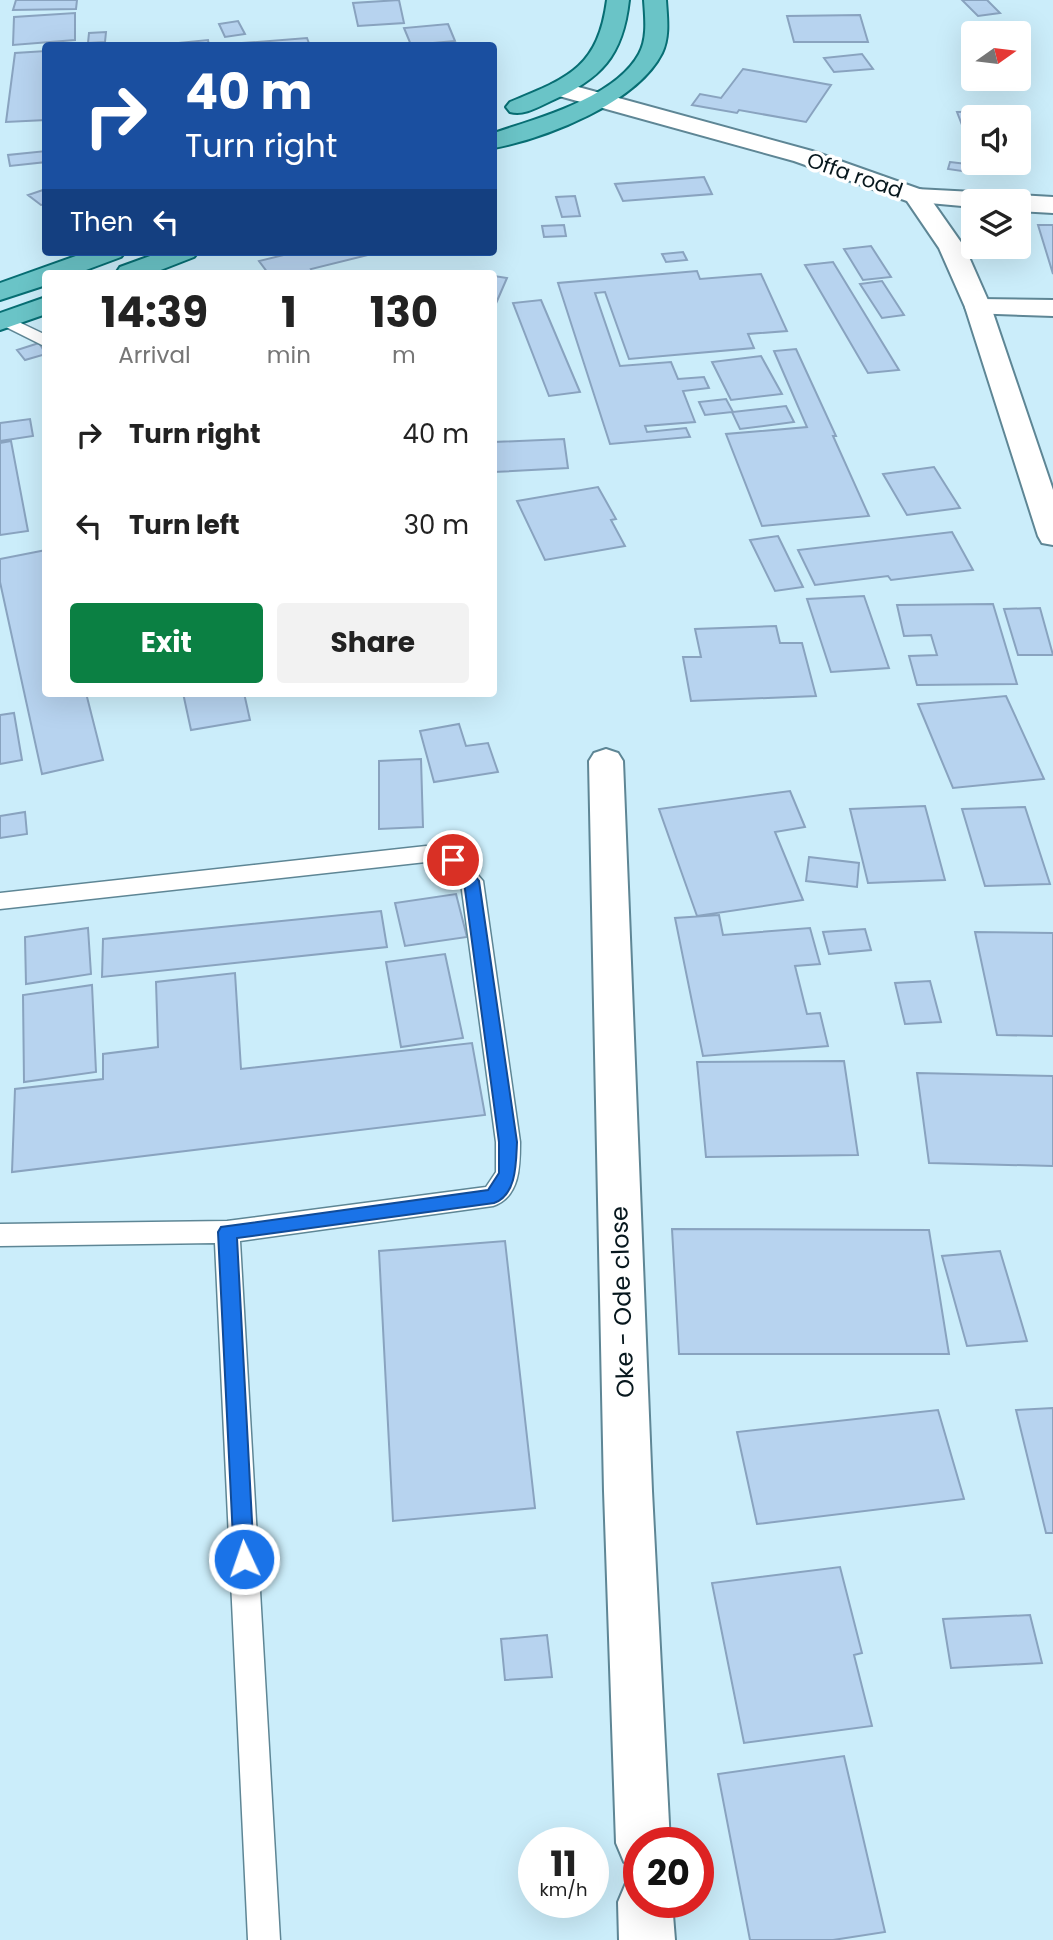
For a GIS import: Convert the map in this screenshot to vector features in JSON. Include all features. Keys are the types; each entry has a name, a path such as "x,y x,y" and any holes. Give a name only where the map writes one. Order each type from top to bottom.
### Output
{"main road":[{"path":"497,115 560,89 583,75 612,41 617,22 618,0"},
{"path":"497,140 562,117 620,87 650,54 656,35 655,0"},
{"path":"60,270 100,256"},
{"path":"137,270 174,256"},
{"path":"0,292 42,276"},
{"path":"1,320 42,305"}],"street":[{"name":"Offa road","path":"560,89 803,156 916,196 952,248 978,307 1043,476 1053,536"},
{"path":"916,196 961,199"},
{"path":"1031,204 1053,205"},
{"path":"978,307 1053,308"},
{"name":"Oke - Ode close","path":"606,761 628,1491 642,1827"},
{"path":"646,1918 647,1940"}],"lane":[{"path":"1,320 42,340"},
{"path":"0,901 426,854 453,860 472,881 508,1142 508,1174 494,1196 227,1232 0,1235"},
{"path":"227,1232 264,1940"}],"building":[{"path":"16,0 77,0 76,9 13,10"},
{"path":"399,0 404,23 358,26 353,3"},
{"path":"962,0 987,0 1000,13 978,16"},
{"path":"75,13 75,40 13,45 14,17"},
{"path":"860,15 868,42 794,42 787,16"},
{"path":"238,21 245,34 225,37 219,24"},
{"path":"448,24 455,41 410,42 404,28"},
{"path":"106,32 105,42 88,42 89,33"},
{"path":"307,38 308,42 256,42"},
{"path":"42,51 42,120 6,122 15,53"},
{"path":"862,54 873,69 834,72 824,58"},
{"path":"743,69 831,85 806,122 692,105 700,94 721,98"},
{"path":"42,151 42,162 10,166 8,155"},
{"path":"950,162 961,163 961,171 948,169"},
{"path":"704,177 712,194 623,201 615,184"},
{"path":"42,190 42,205 41,205 28,195"},
{"path":"575,196 580,216 562,217 556,197"},
{"path":"564,225 566,236 544,237 542,226"},
{"path":"1038,225 1053,225 1053,274"},
{"path":"871,246 891,277 863,280 844,249"},
{"path":"683,252 687,260 666,262 662,254"},
{"path":"280,256 364,256 312,270 266,270 259,261"},
{"path":"833,262 899,370 868,373 805,265"},
{"path":"697,271 700,279 761,274 787,331 748,334 754,348 629,359 605,292 595,293 620,366 671,362 678,379 704,377 709,388 683,391 695,422 645,426 647,432 686,428 690,437 610,444 558,283"},
{"path":"497,276 507,278 497,301"},
{"path":"882,281 904,315 882,318 860,284"},
{"path":"541,300 580,392 549,396 513,303"},
{"path":"39,343 42,355 25,360 17,350"},
{"path":"796,349 869,516 762,526 726,434 807,427 774,351"},
{"path":"761,356 782,394 731,400 712,362"},
{"path":"726,399 733,412 786,406 794,422 740,429 732,412 705,415 699,402"},
{"path":"30,419 33,436 0,441 0,423"},
{"path":"564,439 568,468 497,472 497,442"},
{"path":"11,441 28,531 0,535 0,443"},
{"path":"934,467 960,508 907,515 883,474"},
{"path":"598,487 616,519 611,520 625,546 545,560 517,501"},
{"path":"952,532 973,570 891,580 888,576 815,585 798,550"},
{"path":"778,536 803,587 775,591 750,540"},
{"path":"42,551 42,697 87,697 103,760 42,774 0,582 0,559"},
{"path":"864,596 889,668 831,672 807,599"},
{"path":"993,604 1017,684 917,685 909,656 937,655 931,635 904,636 897,605"},
{"path":"1040,608 1053,655 1018,655 1004,609"},
{"path":"776,626 780,643 802,643 816,696 691,701 683,657 701,657 695,629"},
{"path":"1006,696 1044,779 953,788 918,704"},
{"path":"184,697 245,697 250,720 191,730"},
{"path":"14,713 22,760 0,764 0,715"},
{"path":"459,724 466,746 488,743 498,772 434,782 420,731"},
{"path":"421,759 423,827 379,829 379,761"},
{"path":"790,791 805,827 775,832 803,900 697,916 659,809"},
{"path":"925,806 945,880 868,883 850,809"},
{"path":"1025,807 1050,884 985,886 962,809"},
{"path":"25,812 27,834 0,838 0,816"},
{"path":"809,857 859,863 857,887 806,881"},
{"path":"456,894 467,937 405,946 395,903"},
{"path":"381,911 387,947 102,977 103,939"},
{"path":"719,915 723,935 810,928 820,964 795,966 807,1014 820,1013 828,1046 703,1056 675,918"},
{"path":"88,928 91,974 26,984 25,937"},
{"path":"865,929 871,950 829,954 823,932"},
{"path":"975,932 1053,933 1053,1036 997,1035"},
{"path":"445,954 463,1038 401,1047 386,962"},
{"path":"235,973 241,1069 472,1043 485,1115 12,1172 15,1089 103,1079 103,1054 158,1047 156,982"},
{"path":"930,981 941,1022 905,1024 895,983"},
{"path":"92,985 96,1072 24,1082 23,995"},
{"path":"844,1061 858,1155 706,1157 697,1062"},
{"path":"917,1073 1053,1076 1053,1166 929,1163"},
{"path":"672,1229 929,1230 949,1354 679,1354"},
{"path":"505,1241 535,1508 393,1521 379,1251"},
{"path":"1000,1251 1027,1341 967,1346 942,1256"},
{"path":"1053,1408 1053,1533 1046,1533 1016,1410"},
{"path":"938,1410 964,1499 757,1524 737,1432"},
{"path":"840,1567 862,1653 854,1655 872,1726 744,1743 712,1583"},
{"path":"1030,1615 1042,1663 951,1668 943,1619"},
{"path":"547,1635 552,1677 505,1680 501,1639"},
{"path":"844,1756 885,1932 833,1940 750,1940 718,1774"}],"route":[{"path":"244,1559 227,1232 494,1196 508,1174 508,1142 472,881 453,860"}]}
